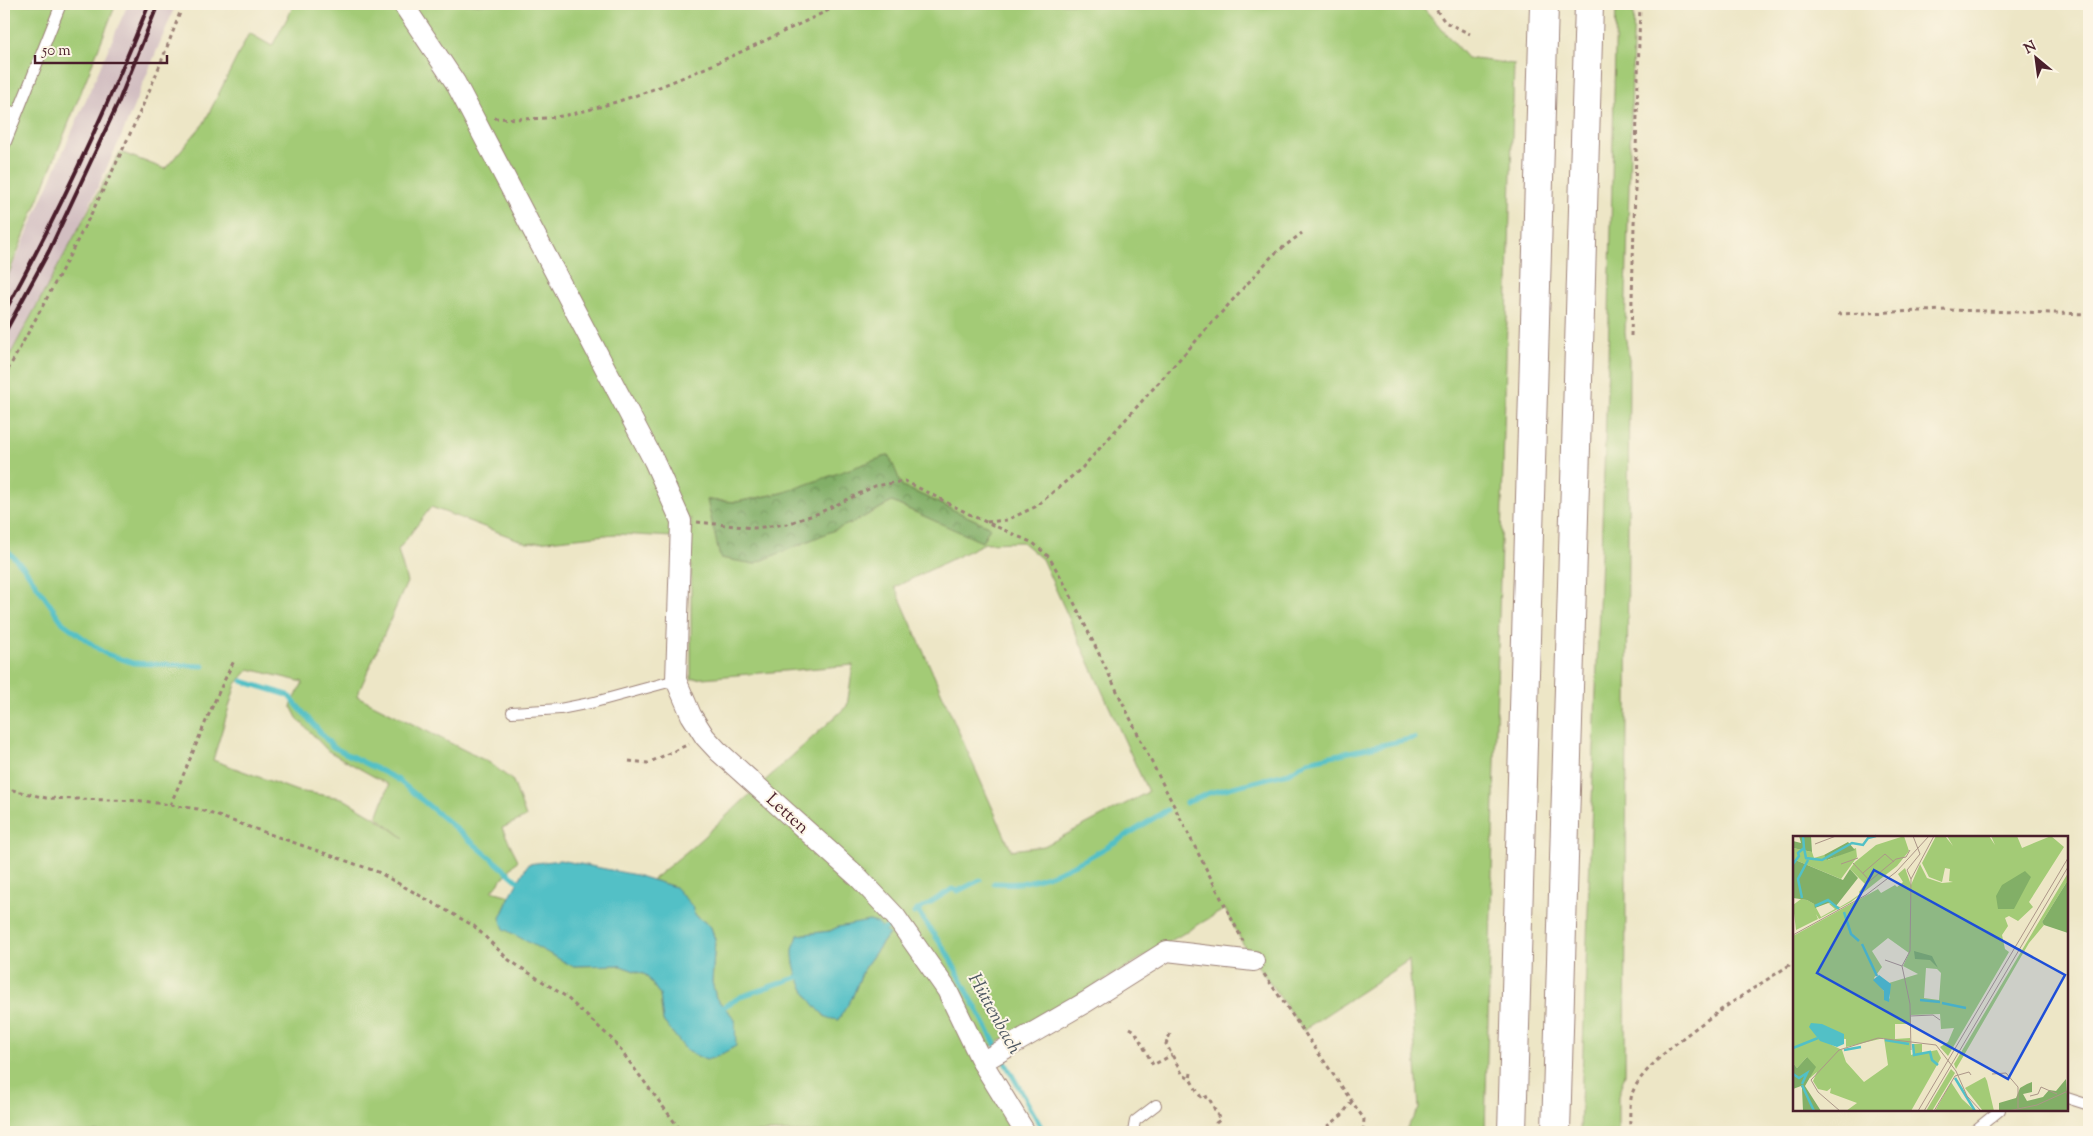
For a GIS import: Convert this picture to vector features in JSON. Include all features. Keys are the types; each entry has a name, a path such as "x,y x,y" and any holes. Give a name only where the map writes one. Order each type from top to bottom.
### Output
{"highway":[{"path":"1512,1132 1544,4"},
{"path":"1556,1132 1589,4"}],"street":[{"name":"Letten","path":"403,4 455,82 474,117 654,461 681,521 676,680 691,715 718,751 859,878 895,916 947,990 982,1062 1025,1132"},
{"path":"982,1062 1086,1002 1167,951 1254,961"}],"lane":[{"path":"4,147 61,4"},
{"path":"4,109 16,113"},
{"path":"512,712 560,709 595,702 676,680"},
{"path":"2068,1098 2089,1105"},
{"path":"1133,1132 1135,1121 1156,1105"},
{"path":"1973,1132 1999,1111"}],"path":[{"path":"4,377 112,175 166,52 183,4"},
{"path":"474,117 523,119 565,115 616,101 678,79 842,4"},
{"path":"1432,4 1445,22 1470,34"},
{"path":"1631,336 1640,4"},
{"path":"986,522 1007,520 1035,507 1082,468 1273,255 1302,233"},
{"path":"1838,314 1948,310 2089,314"},
{"path":"681,521 754,528 787,524 819,513 875,486 905,481 986,522 1033,543 1048,557 1067,588 1149,757 1254,961 1326,1067 1352,1100 1364,1119 1363,1132"},
{"path":"170,805 216,696 234,660"},
{"path":"629,761 648,763 705,736"},
{"path":"4,788 46,798 143,801 198,809 378,872 474,926 509,960 565,996 613,1040 682,1132"},
{"path":"1630,1132 1632,1094 1647,1070 1680,1040 1793,963"},
{"path":"1130,1028 1135,1032 1153,1065 1172,1055"},
{"path":"1170,1034 1166,1044 1183,1075 1190,1079 1202,1099 1208,1096 1220,1120 1216,1123 1219,1132"},
{"path":"1190,1079 1191,1073"},
{"path":"1321,1132 1342,1115 1352,1100"}],"shaded area":[{"path":"128,4 176,4 121,137 80,226 4,366 4,286"}],"green space":[{"path":"4,4 116,4 4,286"},
{"path":"293,4 1420,4 1467,58 1514,64 1485,1132 1404,1132 1419,1109 1409,960 1303,1030 1245,948 1225,909 985,1050 1026,1123 1009,1132 4,1132 4,366 120,152 165,169 204,123 249,33 272,46","holes":["902,486 990,527 982,541 892,502 856,521 707,500 736,502 782,493","431,507 527,543 616,534 673,537 691,518 691,679 853,665 847,706 691,848 652,880 675,887 694,914 711,927 715,940 712,982 716,998 725,1008 706,1060 687,1051 663,1021 660,995 646,975 618,965 572,966 500,918 510,896 492,891 518,860 502,828 526,817 513,781 490,763 357,696 407,582 398,550","1022,542 1042,559 1148,792 1044,846 1011,850 895,587 985,543","249,669 303,682 291,706 297,718 328,751 389,785 377,817 404,838 376,818 342,798 297,791 213,760 236,684","838,927 889,934 864,968 852,998 825,1017 804,990 794,963 798,935 830,931"]},
{"path":"1616,4 1634,4 1625,333 1629,359 1625,1074 1618,1096 1618,1132 1580,1132 1608,360"},
{"path":"889,455 902,486 990,527 982,542 892,502 856,521 754,564 720,558 707,500 736,502 782,493"}],"water":[{"path":"560,860 636,875 675,887 692,906 694,914 711,927 715,940 712,982 716,998 735,1019 736,1046 716,1057 706,1060 687,1051 663,1021 660,995 646,975 618,965 572,966 504,929 500,918 528,864"},
{"path":"869,921 877,923 889,934 864,968 852,998 838,1020 831,1019 812,1002 798,977 793,959 793,950 798,935 830,931 838,927"}],"waterway":[{"path":"4,547 25,569 63,623 104,653 133,663 204,666"},
{"path":"242,681 288,695 333,747 397,779 518,881 525,884"},
{"path":"1186,803 1209,793 1289,773 1308,761 1414,738"},
{"path":"994,883 1021,883 1040,878 1078,863 1167,810"},
{"path":"914,913 952,889 958,891 980,880"},
{"name":"Hüttenbach","path":"917,910 947,953 998,1049"},
{"path":"879,932 894,924"},
{"path":"720,1009 742,996 804,975"},
{"name":"Hüttenbach","path":"1002,1057 1044,1132"}],"railway":[{"path":"4,313 81,161 149,4"},
{"path":"4,334 49,251 119,101 158,4"}]}
